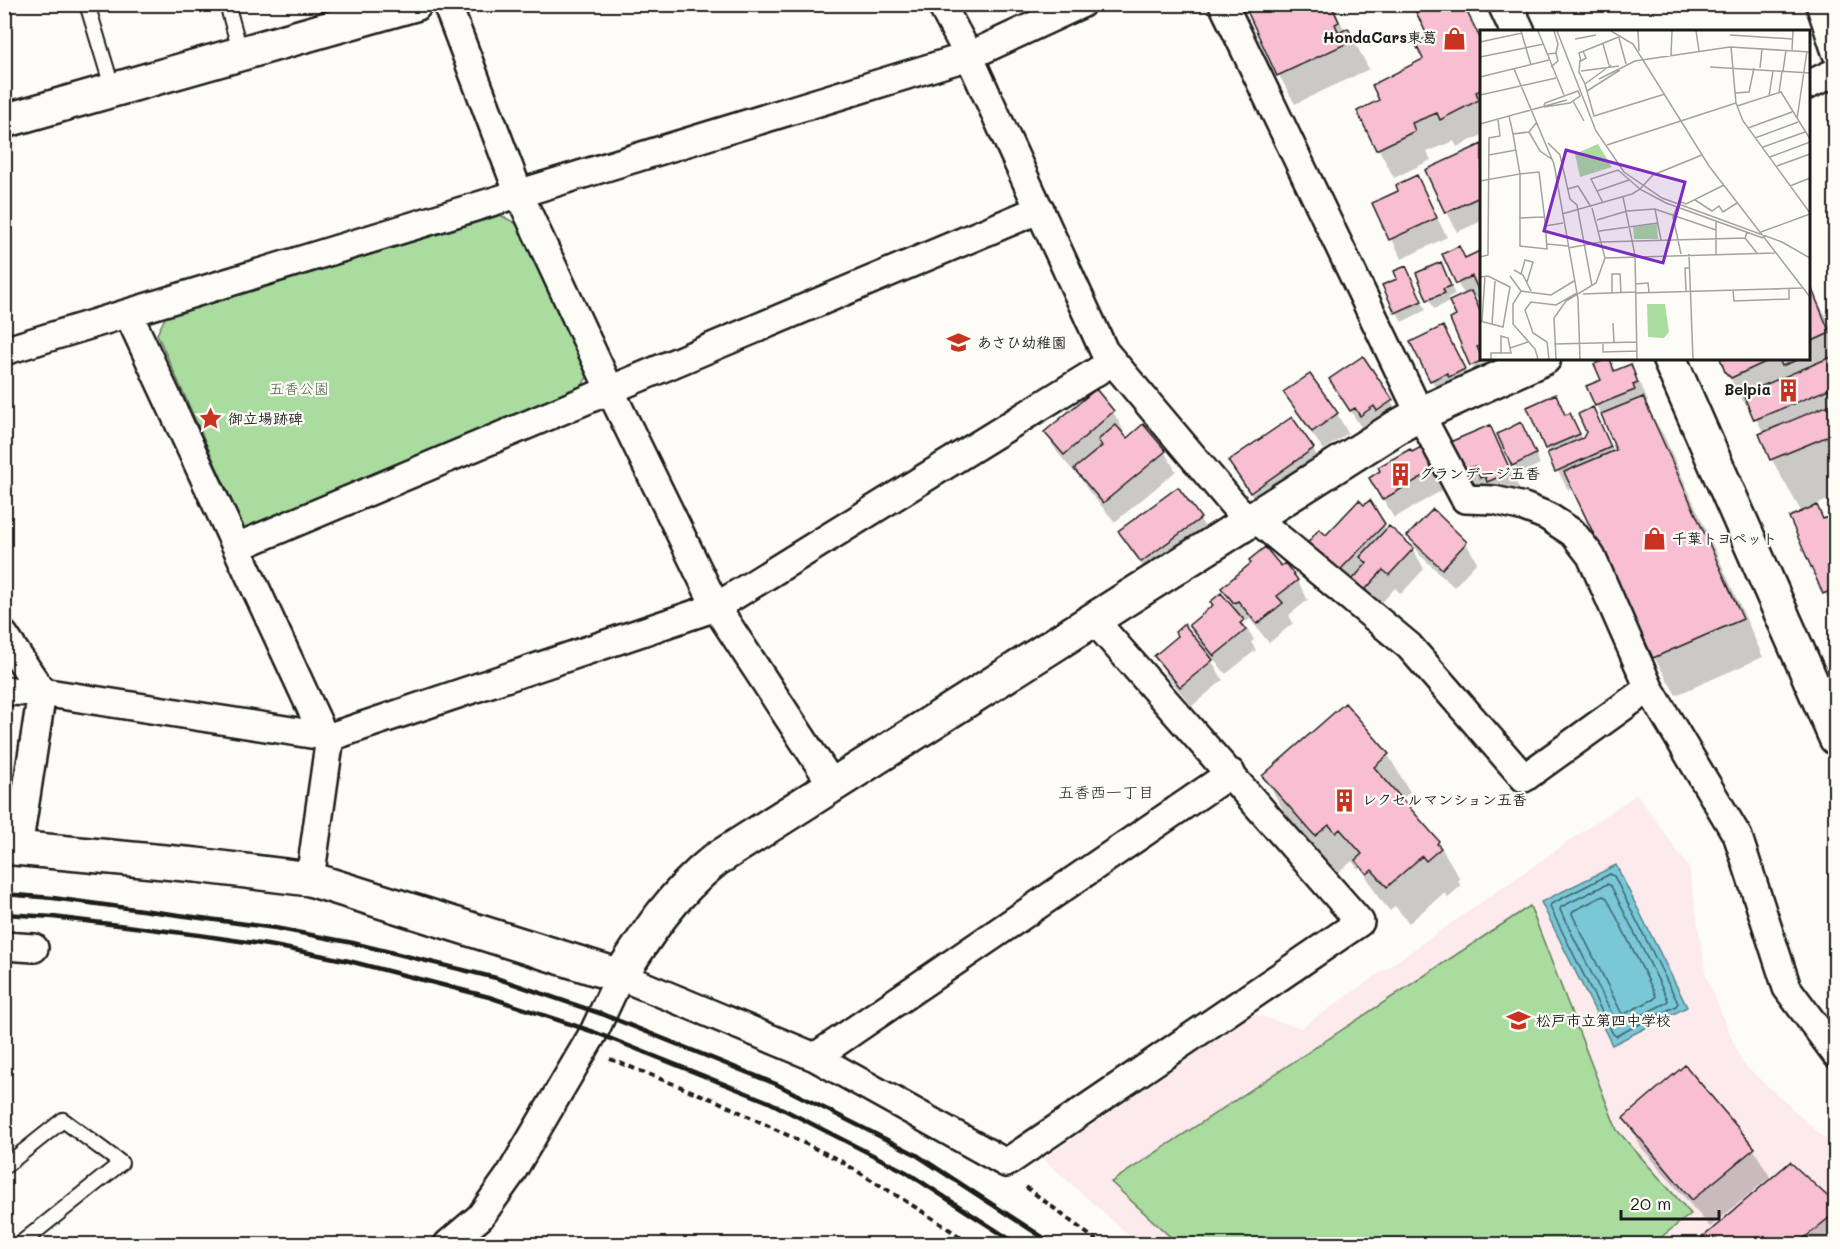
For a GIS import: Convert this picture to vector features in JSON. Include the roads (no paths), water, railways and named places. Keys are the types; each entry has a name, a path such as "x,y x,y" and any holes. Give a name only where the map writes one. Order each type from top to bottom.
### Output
{"street":[{"path":"4,121 415,4"},
{"path":"447,4 519,194 610,390 716,607 832,784"},
{"path":"941,4 969,56 1104,351 1252,520 1408,646 1524,778 1649,688"},
{"path":"4,351 969,56 1081,4"},
{"path":"1223,4 1420,414 1465,499 1494,501 1524,507 1547,516 1573,533 1592,556 1649,688 1738,837 1787,988 1836,1054"},
{"path":"1504,4 1517,30"},
{"path":"1820,4 1836,52"},
{"path":"1810,85 1836,72"},
{"path":"237,547 1040,209"},
{"path":"128,313 327,737 310,879"},
{"path":"448,1245 480,1217 510,1175 585,1049 620,976 673,899 693,878 714,861 832,784 1420,414 1540,360"},
{"path":"1670,360 1836,738"},
{"path":"4,691 42,692 327,737 716,607 1112,362"},
{"path":"4,635 42,692 11,848 196,865 310,879 620,976 815,1057 1006,1163 1360,922 1094,620"},
{"path":"815,1057 1230,773"},
{"path":"4,946 34,948"}],"lane":[{"path":"87,4 113,90"},
{"path":"227,4 241,54"},
{"path":"4,1167 63,1120 122,1162 20,1245"}],"water":[{"path":"1616,865 1687,1007 1612,1045 1541,902"}],"railway":[{"path":"4,894 53,898 275,928 353,943 496,978 602,1014 776,1084 915,1154 1053,1244"},
{"path":"4,914 53,917 274,946 349,961 489,997 594,1032 769,1102 906,1172 1017,1244"}],"place":[{"name":"HondaCars東葛","path":"1455,38"},
{"name":"あさひ幼稚園","path":"959,343"},
{"name":"Belpia","path":"1789,390"},
{"name":"御立場跡碑","path":"210,419"},
{"name":"グランデージ五香","path":"1401,474"},
{"name":"千葉トヨペット","path":"1654,539"},
{"name":"レクセルマンション五香","path":"1344,800"},
{"name":"松戸市立第四中学校","path":"1518,1021"}],"district":[{"name":"五香西一丁目","path":"1106,792"}],"park label":[{"name":"五香公園","path":"299,389"}]}
